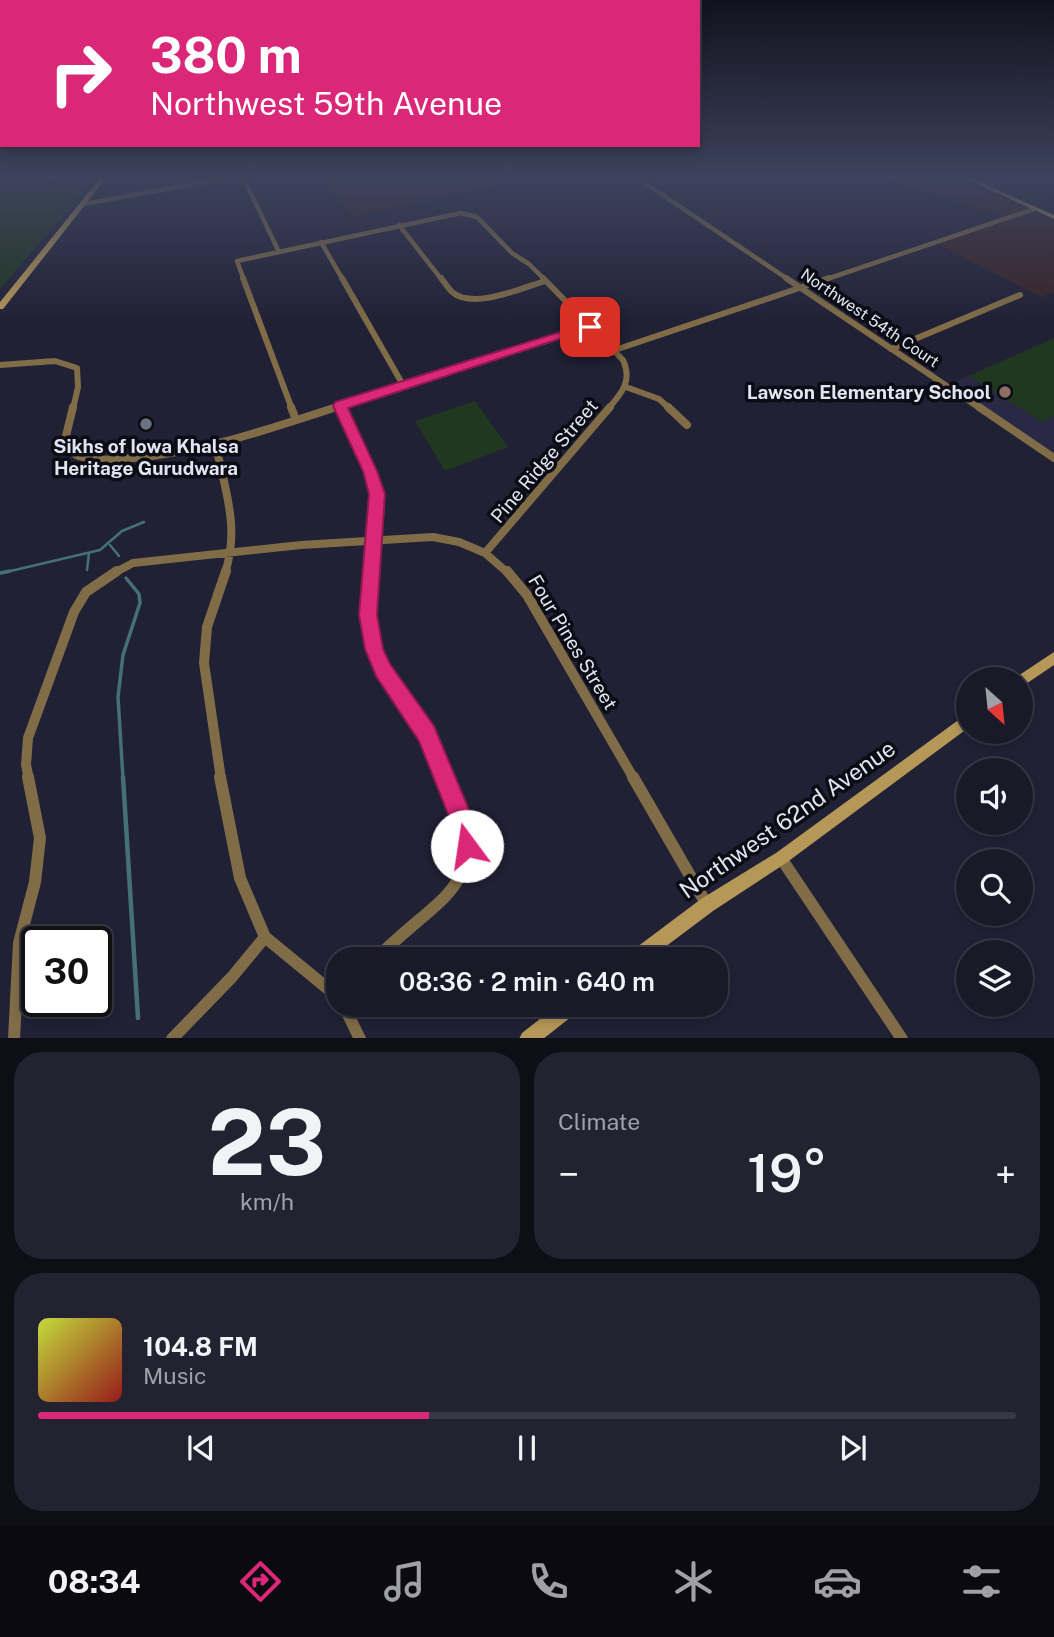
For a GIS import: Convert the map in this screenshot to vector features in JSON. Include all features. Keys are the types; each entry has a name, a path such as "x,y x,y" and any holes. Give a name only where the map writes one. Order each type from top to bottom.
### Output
{"main road":[{"path":"0,307 66,225"},
{"path":"1033,673 1054,658"},
{"name":"Northwest 62nd Avenue","path":"651,947 707,905 781,858 956,729"},
{"path":"528,1038 556,1017"}],"street":[{"path":"267,225 279,251"},
{"path":"296,420 237,261 398,225"},
{"path":"400,225 458,297 479,299 545,281"},
{"path":"484,225 512,253 529,264 615,350 628,371 626,387 659,399 687,425"},
{"name":"Northwest 54th Court","path":"708,225 1054,458"},
{"path":"615,350 986,225"},
{"path":"321,242 403,385"},
{"path":"891,349 1020,295"},
{"path":"0,365 55,361 71,364 76,368 78,387 65,440 70,450 79,456 109,459 216,446 590,327"},
{"name":"Pine Ridge Street","path":"485,553 626,387"},
{"path":"340,406 375,483 377,501 368,615 374,649 383,670 426,734 463,824 467,846 460,880 448,897 440,906 411,925 388,947"},
{"path":"216,446 234,531 232,553 207,627 204,663 225,809 238,867 265,937 326,986"},
{"name":"Four Pines Street","path":"14,1038 19,943 35,881 40,838 26,765 28,738 75,612 86,592 105,577 133,563 301,545 433,537 459,542 485,553 508,571 527,596 707,905"},
{"path":"781,858 902,1038"},
{"path":"172,1038 232,977 265,937"},
{"path":"350,1017 360,1038"}],"shaded area":[{"path":"984,225 1054,225 1054,292 1041,297 935,243"},
{"name":"Lawson Elementary School","path":"1054,338 1054,458 946,386"}],"green space":[{"path":"0,225 55,225 0,289"},
{"path":"1054,338 1054,416 1042,422 969,376"},
{"path":"475,401 508,447 445,471 415,421"}],"waterway":[{"path":"2,573 100,550 122,531 144,522"},
{"path":"110,545 119,556"},
{"path":"87,570 89,553"},
{"path":"0,573 10,571"},
{"path":"123,779 118,697 123,655 140,603 139,594 126,578"},
{"path":"123,777 138,1018"}],"place":[{"name":"Lawson Elementary School","path":"1005,392"},
{"name":"Sikhs of Iowa Khalsa Heritage Gurudwara","path":"146,424"}],"route":[{"path":"467,846 463,824 436,755 417,717 383,670 374,649 368,615 377,494 370,471 340,406 590,327"}]}
